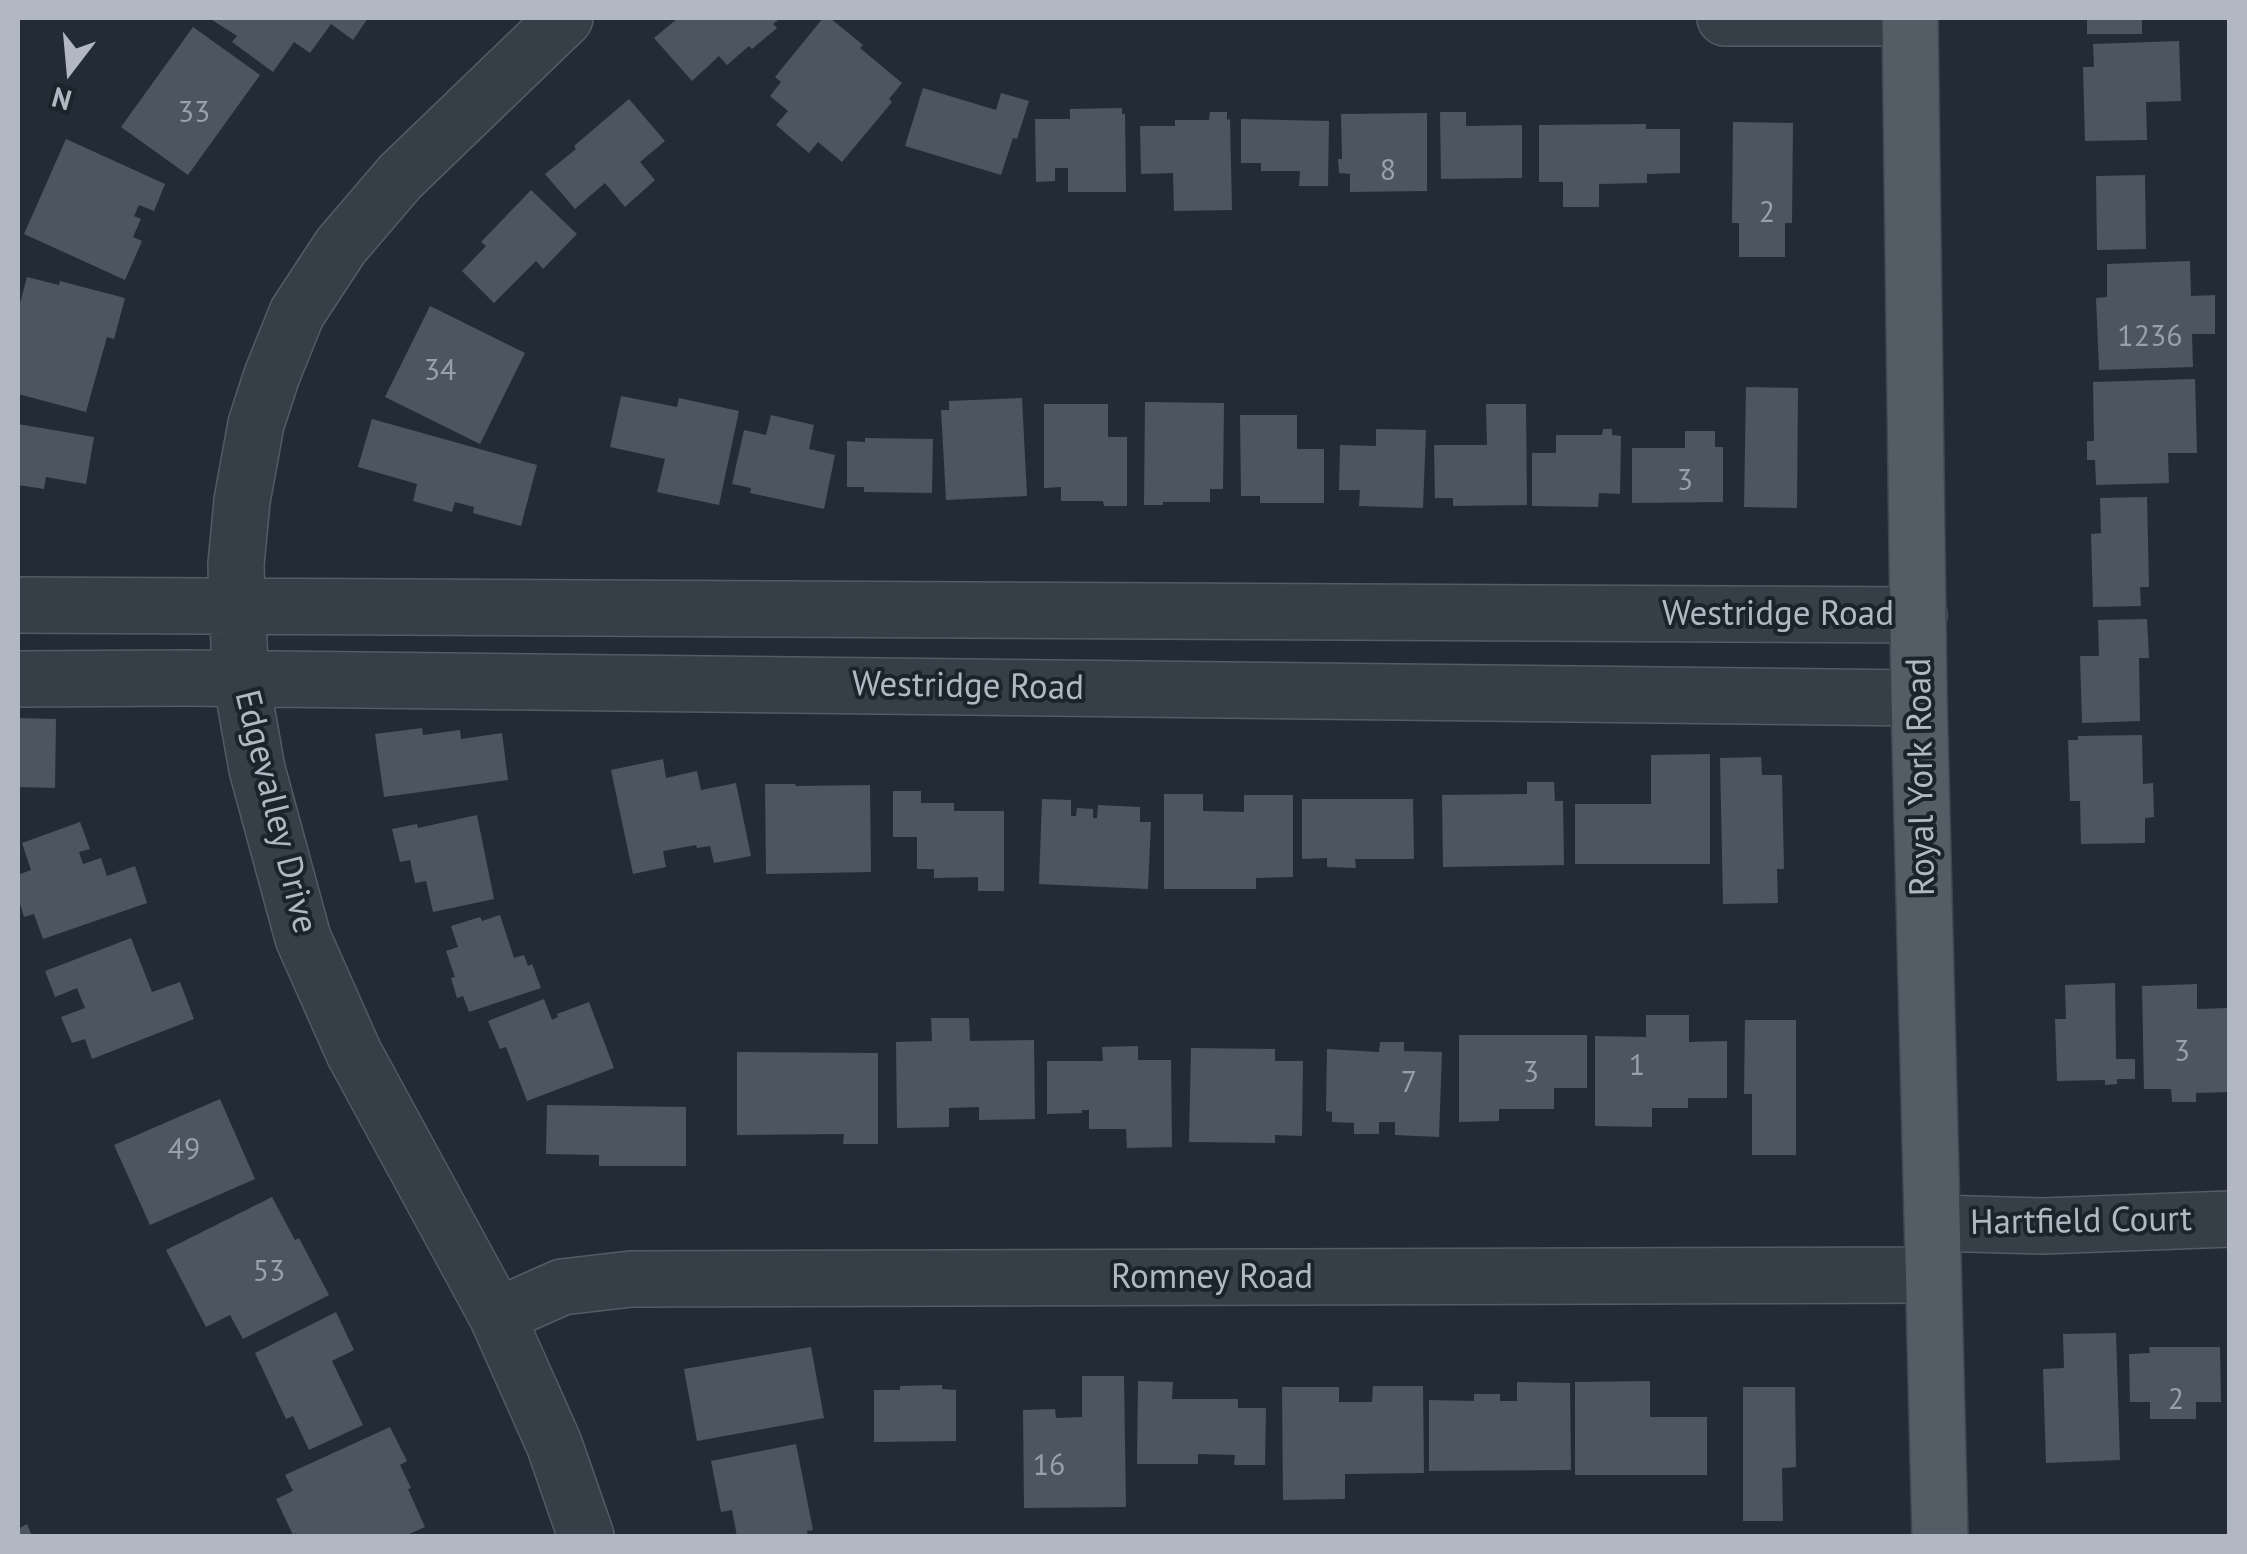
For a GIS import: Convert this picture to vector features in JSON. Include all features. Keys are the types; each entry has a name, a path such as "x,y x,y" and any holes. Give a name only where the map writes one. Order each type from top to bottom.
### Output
{"main road":[{"name":"Royal York Road","path":"1910,18 1919,698 1940,1536"}],"street":[{"name":"Edgevalley Drive","path":"565,18 400,178 341,246 297,313 256,424 242,501 236,607 242,679 257,769 303,938 354,1052 497,1316 554,1444 586,1536"},
{"path":"1725,18 1910,18"},
{"name":"Westridge Road","path":"18,605 1919,615"},
{"name":"Westridge Road","path":"18,678 1919,698"},
{"name":"Hartfield Court","path":"1933,1249 2043,1226 2230,1219"},
{"name":"Romney Road","path":"497,1316 562,1287 632,1280 1933,1249"}],"building":[{"path":"209,18 368,18 353,40 331,24 310,53 294,42 273,72 232,42 237,36"},
{"path":"678,18 781,18 773,24 777,28 752,49 749,46 727,65 719,56 692,81 654,38"},
{"path":"823,18 830,18 863,45 860,48 902,83 889,99 892,102 842,162 818,142 809,153 776,125 788,111 770,96 781,82 775,77"},
{"path":"2087,18 2142,18 2142,34 2087,34"},
{"path":"193,27 260,75 188,175 121,127"},
{"path":"2179,41 2181,101 2146,102 2147,140 2085,141 2083,67 2094,67 2093,44"},
{"path":"923,88 996,110 1001,93 1029,101 1001,175 905,146"},
{"path":"629,99 665,141 640,162 655,180 625,207 605,183 575,209 545,174"},
{"path":"1122,108 1126,192 1068,192 1068,168 1055,168 1055,181 1036,182 1035,119 1070,119 1070,109"},
{"path":"1210,112 1227,112 1227,120 1230,119 1232,210 1174,211 1173,173 1141,174 1140,126 1175,126 1175,120 1209,120"},
{"path":"1440,112 1466,112 1466,126 1522,125 1522,178 1441,179"},
{"path":"1427,113 1427,191 1350,192 1350,174 1339,173 1341,114"},
{"path":"1241,119 1329,121 1328,186 1299,186 1300,171 1261,171 1261,163 1241,163"},
{"path":"1733,122 1793,123 1792,223 1785,223 1785,257 1739,257 1739,223 1732,223"},
{"path":"1646,124 1646,129 1680,129 1680,173 1647,174 1647,183 1599,184 1599,207 1563,207 1563,182 1539,182 1539,125"},
{"path":"66,139 165,184 154,211 139,205 134,216 141,219 133,237 142,241 125,280 24,234"},
{"path":"2145,175 2146,249 2097,250 2096,176"},
{"path":"531,190 577,234 543,269 536,261 494,303 462,271 486,246 481,242"},
{"path":"2190,261 2191,296 2215,295 2215,334 2192,334 2193,367 2099,370 2096,298 2107,297 2107,264"},
{"path":"27,277 59,285 60,281 125,298 114,339 107,337 86,412 18,394 18,311"},
{"path":"430,306 525,353 480,444 385,397"},
{"path":"2195,379 2197,453 2168,453 2169,483 2096,485 2095,460 2087,460 2087,441 2094,441 2093,382"},
{"path":"1746,387 1798,388 1797,508 1744,507"},
{"path":"621,396 677,407 679,398 739,411 719,505 657,492 665,459 610,447"},
{"path":"1022,398 1027,496 946,500 941,410 949,410 949,401"},
{"path":"1145,402 1224,403 1223,489 1210,489 1210,502 1144,505"},
{"path":"1044,404 1108,404 1108,437 1127,437 1127,506 1104,506 1103,501 1061,501 1061,487 1044,488"},
{"path":"1486,404 1526,404 1527,505 1453,506 1453,498 1435,498 1434,445 1487,445"},
{"path":"771,415 814,425 809,449 835,455 824,509 750,493 751,488 732,484 744,430 766,435"},
{"path":"1240,415 1297,415 1297,449 1324,449 1324,503 1260,503 1260,496 1241,496"},
{"path":"372,419 537,465 521,526 473,513 474,507 455,502 452,512 413,501 417,484 358,467"},
{"path":"18,424 94,437 86,484 46,477 44,489 18,485"},
{"path":"1376,429 1426,430 1423,508 1359,506 1360,490 1339,490 1340,445 1376,446"},
{"path":"1603,429 1612,429 1612,435 1621,436 1620,494 1599,493 1598,507 1532,506 1532,453 1556,453 1556,435 1602,435"},
{"path":"1685,431 1715,431 1715,447 1723,447 1723,502 1632,503 1632,448 1685,448"},
{"path":"865,438 933,439 932,493 864,492 864,487 847,487 847,441 865,442"},
{"path":"2147,497 2149,587 2140,587 2141,606 2093,607 2091,534 2101,533 2100,498"},
{"path":"2147,619 2149,658 2139,658 2140,721 2082,723 2080,656 2099,656 2098,620"},
{"path":"18,718 56,719 55,788 18,787"},
{"path":"422,728 423,735 460,730 461,739 502,733 508,780 384,797 375,734"},
{"path":"2142,735 2143,784 2153,783 2154,817 2145,818 2145,843 2081,844 2080,801 2070,801 2068,740 2078,740 2078,736"},
{"path":"1710,754 1710,864 1575,864 1575,804 1651,804 1651,755"},
{"path":"1761,757 1762,775 1782,775 1784,869 1777,869 1778,903 1723,904 1720,758"},
{"path":"663,759 666,778 697,771 701,790 736,783 751,856 714,863 710,846 696,845 663,851 666,867 633,874 611,770"},
{"path":"1527,782 1554,782 1555,801 1563,801 1564,865 1443,867 1442,795 1527,794"},
{"path":"765,784 870,785 871,872 766,874"},
{"path":"893,791 921,791 921,803 954,803 954,811 1004,811 1004,891 978,891 978,877 934,878 934,869 917,869 917,837 893,837"},
{"path":"1164,794 1203,794 1203,811 1244,812 1244,795 1293,795 1293,877 1256,878 1256,889 1164,889"},
{"path":"1042,799 1071,800 1071,816 1076,816 1077,808 1093,809 1093,818 1097,818 1098,805 1140,807 1140,822 1151,822 1148,889 1039,884"},
{"path":"1302,799 1413,799 1414,859 1355,859 1356,868 1327,867 1327,858 1302,859"},
{"path":"477,815 494,899 433,912 426,881 415,883 410,860 400,862 392,829 417,824 418,828"},
{"path":"80,822 90,849 79,852 83,864 101,858 107,876 135,866 147,903 43,939 34,914 24,917 18,897 18,875 31,870 22,843"},
{"path":"500,915 514,958 524,955 541,988 469,1012 463,996 457,998 451,978 455,977 446,951 458,947 451,926"},
{"path":"131,938 152,992 180,982 194,1019 92,1059 85,1039 72,1043 61,1017 85,1008 77,988 55,997 45,971"},
{"path":"2115,983 2116,1059 2135,1059 2135,1079 2117,1079 2117,1084 2105,1085 2105,1080 2057,1081 2055,1019 2066,1019 2065,985"},
{"path":"2197,984 2197,1009 2229,1008 2230,1092 2196,1093 2196,1102 2172,1102 2171,1089 2144,1089 2142,986"},
{"path":"544,999 552,1020 557,1014 589,1002 614,1068 527,1101 506,1047 500,1049 488,1021"},
{"path":"1646,1015 1689,1015 1689,1042 1727,1041 1727,1098 1688,1098 1688,1108 1652,1108 1652,1127 1595,1126 1595,1036 1646,1037"},
{"path":"931,1018 969,1018 970,1041 1034,1040 1035,1119 979,1120 979,1107 949,1108 949,1127 897,1128 896,1042 932,1041"},
{"path":"1745,1020 1796,1020 1796,1155 1752,1155 1752,1094 1744,1094"},
{"path":"1459,1035 1587,1035 1587,1088 1554,1088 1554,1109 1499,1109 1499,1121 1459,1122"},
{"path":"1380,1042 1404,1042 1404,1051 1442,1052 1439,1137 1395,1135 1395,1122 1379,1122 1379,1134 1354,1134 1354,1123 1332,1122 1332,1112 1326,1111 1327,1049 1379,1052"},
{"path":"1138,1046 1138,1060 1171,1060 1172,1147 1127,1148 1126,1129 1089,1129 1089,1110 1047,1114 1047,1061 1103,1061 1102,1047"},
{"path":"1191,1048 1275,1049 1275,1061 1303,1061 1302,1136 1275,1135 1275,1143 1189,1142"},
{"path":"737,1052 878,1053 878,1144 843,1144 844,1134 737,1135"},
{"path":"220,1099 255,1179 150,1225 114,1145"},
{"path":"547,1105 686,1107 686,1166 599,1166 599,1155 546,1154"},
{"path":"272,1197 329,1295 243,1339 230,1315 206,1327 166,1250"},
{"path":"336,1312 354,1350 332,1361 363,1425 309,1450 293,1416 286,1419 255,1353"},
{"path":"2116,1333 2120,1460 2046,1463 2043,1369 2064,1368 2063,1334"},
{"path":"811,1347 824,1418 697,1441 684,1369"},
{"path":"2149,1347 2220,1347 2221,1402 2196,1402 2196,1419 2150,1419 2150,1402 2130,1402 2129,1354 2150,1353"},
{"path":"1082,1376 1124,1376 1126,1507 1024,1508 1023,1410 1055,1409 1056,1418 1082,1417"},
{"path":"1138,1381 1173,1382 1172,1399 1238,1399 1238,1408 1266,1408 1265,1465 1234,1465 1235,1455 1198,1454 1198,1464 1137,1464"},
{"path":"1650,1381 1650,1417 1707,1417 1707,1475 1575,1475 1575,1382"},
{"path":"1517,1382 1570,1383 1571,1470 1429,1471 1429,1400 1474,1401 1474,1394 1500,1394 1500,1401 1517,1401"},
{"path":"942,1385 942,1389 956,1390 956,1441 874,1442 874,1390"},
{"path":"1373,1386 1423,1386 1424,1473 1345,1474 1345,1499 1283,1500 1282,1387 1339,1387 1339,1402 1372,1402"},
{"path":"1743,1387 1795,1387 1796,1467 1782,1468 1783,1521 1743,1521"},
{"path":"390,1427 407,1461 400,1465 425,1527 405,1536 293,1535 276,1499 293,1491 285,1475"},
{"path":"796,1444 813,1530 807,1531 808,1536 737,1536 732,1510 721,1512 711,1461"},
{"path":"27,1524 32,1536 18,1536 18,1529"}]}
